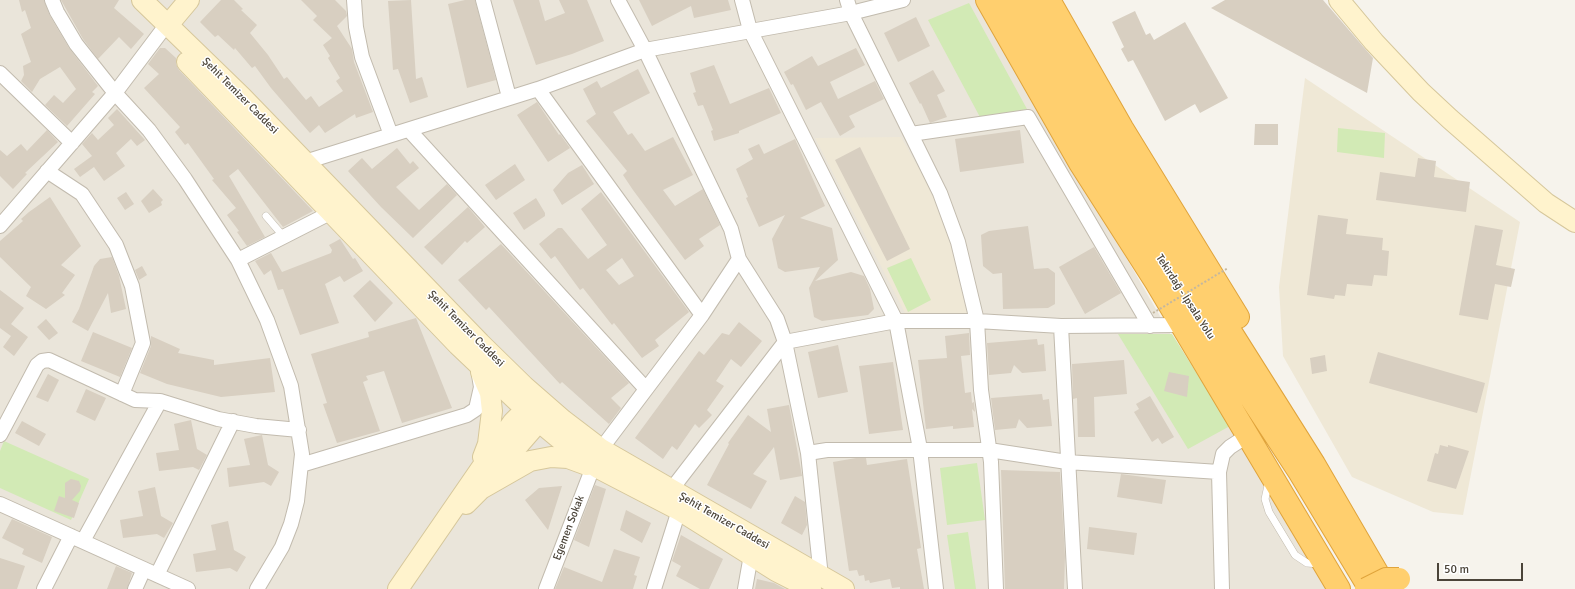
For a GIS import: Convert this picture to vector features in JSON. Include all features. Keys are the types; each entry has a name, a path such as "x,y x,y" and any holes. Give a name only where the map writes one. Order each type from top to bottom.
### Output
{"highway":[{"path":"987,0 1048,108 1181,325 1339,589"},
{"name":"Tekirdağ - İpsala Yolu","path":"1007,0 1092,149 1184,296 1300,473 1370,589"},
{"name":"Tekirdağ - İpsala Yolu","path":"1029,0 1104,131 1314,464 1397,586"},
{"path":"1049,0 1122,128 1388,564 1397,586"},
{"path":"1366,589 1386,579 1397,586"}],"main road":[{"name":"Şehit Temizer Caddesi","path":"128,0 165,29 242,97 396,258 524,386 563,420 597,461 671,490 816,583"},
{"name":"Şehit Temizer Caddesi","path":"142,0 165,29 332,212 477,363 534,414 597,461 776,571 816,583 844,589"},
{"path":"165,29 189,0"},
{"path":"1339,0 1374,42 1421,92 1546,203 1575,222"},
{"path":"477,363 489,387 492,410 488,444 477,484"},
{"path":"398,589 434,537 477,484 535,426 534,414 536,404 524,386"},
{"path":"534,414 563,420"},
{"path":"477,484 530,461 551,457 597,461"}],"street":[{"path":"52,0 57,12 76,44 115,93 132,110 153,136 185,179 238,260 267,320 291,386 298,430 301,465 297,501 291,524 282,547 257,589"},
{"path":"354,0 356,27 362,57 391,135"},
{"path":"483,0 509,98"},
{"path":"618,0 645,50 731,229 739,259 777,319 785,342 808,453 816,583"},
{"path":"742,0 750,30 896,321 920,449 936,589"},
{"path":"305,162 538,89 645,50 750,30 849,6 903,0"},
{"path":"849,6 940,193 958,242 977,321 981,390 989,450 996,589"},
{"path":"0,226 115,93 165,29"},
{"path":"0,72 72,143"},
{"path":"538,89 702,315"},
{"path":"911,134 1028,116 1048,108"},
{"path":"1028,116 1152,319"},
{"path":"410,130 646,389"},
{"path":"47,172 82,194 116,245 132,286 143,343 122,394"},
{"path":"238,260 332,212"},
{"name":"Egemen Sokak","path":"546,589 597,461 646,389 702,315 739,259"},
{"path":"671,490 785,342 896,321 977,321 1061,326 1152,319 1181,325"},
{"path":"1061,326 1067,462 1075,589"},
{"path":"0,435 38,366 42,361 49,360 135,400 160,401 232,421 256,426 298,430"},
{"path":"301,465 467,414 476,409 481,387 477,363"},
{"path":"44,589 77,538 160,401"},
{"path":"135,589 150,572 232,421"},
{"path":"1222,589 1219,472 1223,454 1230,447 1247,436"},
{"path":"808,453 827,450 989,450 1067,462 1219,472"},
{"path":"0,504 188,589"},
{"path":"654,589 679,510"},
{"path":"745,589 751,555"}],"lane":[{"path":"266,216 284,237"}],"path":[{"path":"1152,319 1228,268"}],"shaded area":[{"path":"0,0 977,0 1186,361 1307,545 1331,589 0,589"},
{"path":"1305,78 1520,222 1463,515 1433,512 1352,477 1283,356 1279,287"},
{"path":"901,137 942,209 968,318 907,317 815,138"}],"green space":[{"path":"969,3 1027,109 981,119 928,20"},
{"path":"1338,128 1385,133 1384,158 1337,152"},
{"path":"911,258 931,300 908,312 887,268"},
{"path":"1118,334 1172,334 1230,426 1188,449"},
{"path":"4,441 89,479 71,520 0,488 0,451"},
{"path":"977,463 985,520 947,525 940,468"},
{"path":"968,532 976,589 955,589 947,535"}],"building":[{"path":"19,0 44,0 50,16 69,48 98,86 92,92 95,94 67,126 45,105 54,95 63,103 76,89 60,67 40,79 32,92 21,81 24,75 23,66 31,62 21,34 31,28 25,10 22,12"},
{"path":"61,0 119,0 114,8 144,34 131,49 119,37 98,59 83,39"},
{"path":"221,0 234,0 243,9 241,10 257,25 250,33 268,55 284,79 287,77 306,100 311,96 319,107 343,91 336,81 340,78 328,58 330,56 323,45 332,38 313,20 317,16 301,0 335,0 346,11 347,16 337,26 352,49 354,62 373,112 356,118 355,114 325,133 319,125 310,133 271,88 255,66 252,68 235,48 234,50 218,35 215,37 200,22"},
{"path":"411,0 416,79 422,77 428,97 410,103 398,69 393,70 388,1"},
{"path":"465,0 475,0 496,80 467,88 448,4"},
{"path":"513,0 539,0 545,21 565,13 559,0 587,0 604,41 572,54 536,65"},
{"path":"639,0 728,0 731,10 694,18 691,6 652,26"},
{"path":"1225,0 1323,0 1373,58 1367,93 1211,8"},
{"path":"1135,11 1146,35 1150,33 1154,40 1185,22 1228,98 1200,113 1195,104 1165,121 1133,60 1128,62 1121,49 1124,47 1112,22"},
{"path":"916,17 930,46 898,62 884,33"},
{"path":"160,48 165,48 176,58 176,64 179,70 313,211 283,227 238,169 229,176 265,237 247,246 237,232 239,231 227,215 236,208 212,180 214,179 188,143 185,145 175,132 180,127 144,88 159,74 148,64"},
{"path":"856,48 865,65 830,82 838,99 875,81 884,99 849,116 855,127 840,136 821,102 806,110 793,84 791,85 784,72 812,56 818,66"},
{"path":"714,65 730,104 769,88 781,113 739,131 739,133 714,141 711,131 713,130 703,105 698,106 693,93 696,92 690,73"},
{"path":"638,69 650,93 613,112 628,135 632,133 645,151 673,137 693,175 663,190 675,206 703,189 720,225 699,239 704,246 685,260 623,175 627,171 586,121 596,114 583,89 597,81 601,88"},
{"path":"933,70 945,91 937,95 947,117 930,123 921,103 920,104 909,83"},
{"path":"537,102 559,135 560,134 570,148 548,162 517,115"},
{"path":"117,109 145,140 137,146 131,139 116,153 125,166 104,181 94,167 80,177 74,169 92,156 82,144 92,133 98,140 114,125 108,118"},
{"path":"1255,124 1278,124 1278,145 1254,145"},
{"path":"47,130 58,142 25,173 27,174 13,189 0,176 0,150 7,156 21,144 27,151"},
{"path":"1020,130 1024,163 960,172 955,139"},
{"path":"795,139 825,206 800,218 832,228 838,260 815,281 851,272 864,276 870,289 874,309 868,315 822,321 814,317 809,288 820,267 785,272 778,268 772,239 785,215 759,227 746,198 748,197 736,169 753,159 748,149 759,144 764,154"},
{"path":"860,147 910,249 887,261 835,160"},
{"path":"397,148 410,164 413,161 419,168 396,187 419,210 447,184 457,195 413,238 381,207 348,171 362,158 372,169"},
{"path":"1418,158 1436,161 1434,177 1470,182 1466,212 1376,200 1380,172 1415,177"},
{"path":"515,164 525,180 496,200 485,185"},
{"path":"582,165 594,184 562,205 553,190 568,173"},
{"path":"153,189 163,200 161,202 162,205 149,213 141,201"},
{"path":"126,192 134,204 125,210 117,198"},
{"path":"601,192 689,312 655,340 659,346 642,358 614,323 612,325 583,288 580,290 555,256 551,259 539,244 558,228 562,228 588,259 607,245 581,209","holes":["622,258 634,276 619,285 606,270"]},
{"path":"50,197 81,246 61,265 75,275 62,293 65,295 46,309 26,296 31,287 0,257 0,241 23,221 21,219"},
{"path":"536,198 545,213 545,216 524,230 513,213"},
{"path":"468,207 485,227 467,243 465,241 442,265 424,247"},
{"path":"1318,215 1348,219 1346,234 1383,238 1382,250 1389,251 1387,276 1374,275 1372,286 1347,284 1345,296 1335,295 1334,299 1307,295"},
{"path":"1475,225 1503,230 1496,265 1515,269 1511,287 1495,284 1488,320 1459,315"},
{"path":"1028,226 1034,269 1048,268 1055,273 1055,304 1048,308 1003,309 1002,273 993,274 983,266 981,235 989,231"},
{"path":"340,239 363,271 344,282 340,276 325,284 339,323 300,335 283,289 278,290 271,270 264,275 255,261 271,253 282,272 331,253 332,250 329,245"},
{"path":"501,244 629,383 611,398 621,408 609,424 562,382 560,384 489,307 486,310 458,280"},
{"path":"1094,247 1121,293 1085,314 1059,267"},
{"path":"112,257 119,276 126,309 111,313 108,293 88,331 72,322 79,309 94,266 100,259"},
{"path":"142,266 147,275 139,280 135,270"},
{"path":"370,280 393,303 375,322 353,296"},
{"path":"0,290 24,308 11,324 28,337 14,356 3,347 11,336 0,328"},
{"path":"416,318 452,408 402,423 384,371 366,376 368,380 363,382 380,431 337,443 323,404 327,403 311,354 369,337 368,332"},
{"path":"46,319 58,333 49,340 37,327"},
{"path":"739,322 762,341 741,367 731,359 716,381 724,386 707,410 712,415 699,428 695,424 677,450 672,446 663,459 635,438 699,351 704,355 722,333 729,335"},
{"path":"93,332 132,348 120,377 81,361"},
{"path":"969,333 970,355 961,356 965,393 971,392 972,403 974,402 975,412 972,409 974,427 953,429 953,426 926,429 918,360 947,358 945,336"},
{"path":"151,336 180,349 178,353 214,360 214,365 270,358 275,392 221,397 167,384 140,373 151,346"},
{"path":"1037,339 1038,345 1044,344 1046,371 1022,373 1014,365 1011,373 989,375 987,343"},
{"path":"838,345 848,392 818,398 808,352"},
{"path":"1378,352 1485,383 1477,413 1369,383"},
{"path":"1325,355 1327,371 1312,374 1310,358"},
{"path":"1124,360 1127,394 1094,397 1095,437 1078,437 1077,398 1073,399 1072,364"},
{"path":"893,362 903,430 869,434 859,366"},
{"path":"1169,372 1189,376 1187,397 1164,391"},
{"path":"48,374 59,380 48,402 36,397"},
{"path":"86,389 106,398 95,421 76,412"},
{"path":"1042,394 1043,400 1049,399 1052,426 1027,428 1019,419 1016,428 995,430 991,398"},
{"path":"1150,396 1174,437 1162,444 1158,438 1152,442 1134,412 1139,409 1136,404"},
{"path":"789,405 802,476 780,480 774,447 753,474 767,481 751,509 707,485 729,444 728,443 748,415 771,432 767,409"},
{"path":"191,420 197,449 207,455 199,470 193,467 159,471 156,453 179,450 174,424"},
{"path":"22,421 46,434 39,446 15,433"},
{"path":"262,435 268,465 279,472 271,486 264,482 229,487 227,468 250,465 244,439"},
{"path":"1440,445 1448,447 1448,445 1469,451 1456,489 1427,481 1435,453 1438,454"},
{"path":"856,458 866,458 867,465 907,459 921,548 917,549 924,589 900,589 900,587 892,588 890,579 870,583 869,580 865,581 864,575 859,576 857,570 849,571 833,462"},
{"path":"1001,470 1060,472 1065,556 1064,589 1005,589"},
{"path":"1121,474 1166,480 1162,504 1117,497"},
{"path":"71,479 79,481 81,486 80,491 72,500 79,503 74,518 54,511 59,496 65,498 65,483"},
{"path":"595,485 606,489 589,547 574,540"},
{"path":"562,486 548,530 525,500 539,488"},
{"path":"155,487 161,516 173,523 164,538 157,534 123,538 120,520 143,516 138,491"},
{"path":"795,496 805,502 807,525 802,535 781,523"},
{"path":"626,510 651,523 642,543 620,530"},
{"path":"12,519 52,537 42,563 22,554 24,549 2,538"},
{"path":"228,521 234,550 246,557 237,572 230,568 196,572 193,554 216,550 211,525"},
{"path":"1089,527 1137,533 1134,555 1087,549"},
{"path":"681,535 723,559 709,589 700,589 676,576 681,566 672,561"},
{"path":"614,549 640,557 634,575 637,576 633,589 555,589 564,567 602,582"},
{"path":"0,558 25,566 17,589 0,589"},
{"path":"116,566 132,573 127,589 107,589"},
{"path":"757,579 774,583 785,589 755,589"}]}
